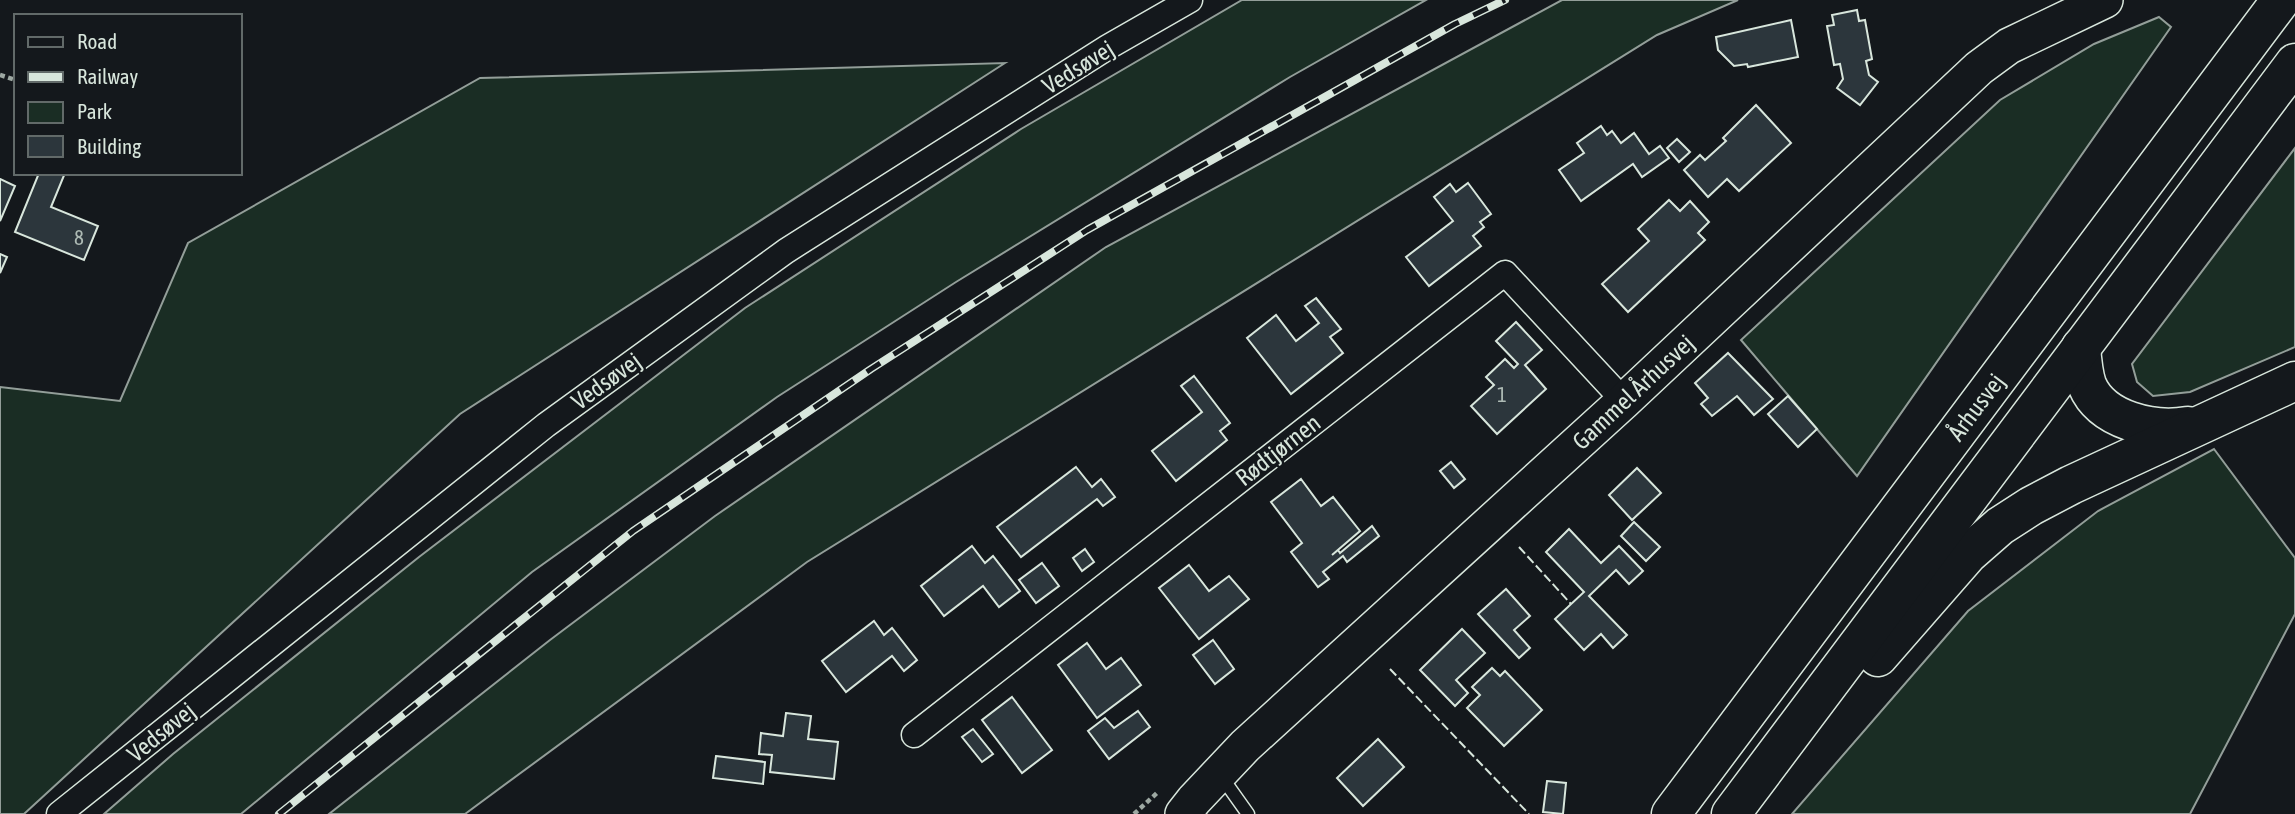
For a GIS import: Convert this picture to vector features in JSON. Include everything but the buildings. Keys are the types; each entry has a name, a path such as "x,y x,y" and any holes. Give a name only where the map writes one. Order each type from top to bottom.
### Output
{"main road":[{"name":"Århusvej","path":"1671,814 2281,0"},
{"name":"Århusvej","path":"1731,814 2295,63"},
{"path":"2081,347 2088,387 2105,407 2119,418 2137,425 2159,428 2197,425"},
{"path":"1741,814 1968,554 2000,526 2071,485 2295,381"}],"street":[{"name":"Vedsøvej","path":"59,814 545,425 775,259 1108,47 1190,0"},
{"name":"Gammel Århusvej","path":"1183,814 1255,737 1624,401 1979,68 2009,46 2105,0"},
{"name":"Rødtjørnen","path":"914,735 1505,273 1624,401"}],"lane":[{"path":"1219,773 1248,814"}],"green space":[{"path":"1242,0 1426,0 1290,77 956,282 777,397 532,572 241,814 104,814 173,754 419,557 745,308 1021,129"},
{"path":"1562,0 1738,0 1657,35 807,562 465,814 329,814 550,640 715,516 1106,247"},
{"path":"2159,17 2171,27 1857,476 1741,340 2000,100 2094,44"},
{"path":"1005,63 460,414 24,814 0,814 0,387 120,401 188,243 480,78"},
{"path":"2295,148 2295,347 2190,392 2153,396 2137,382 2132,364"},
{"path":"2214,449 2295,558 2295,614 2190,814 1792,814 1968,611 2098,511"}],"railway":[{"path":"279,814 633,531 871,369 1087,230 1455,24 1505,0"}],"fence":[{"path":"1519,547 1571,604"},
{"path":"1390,669 1529,814"}]}
